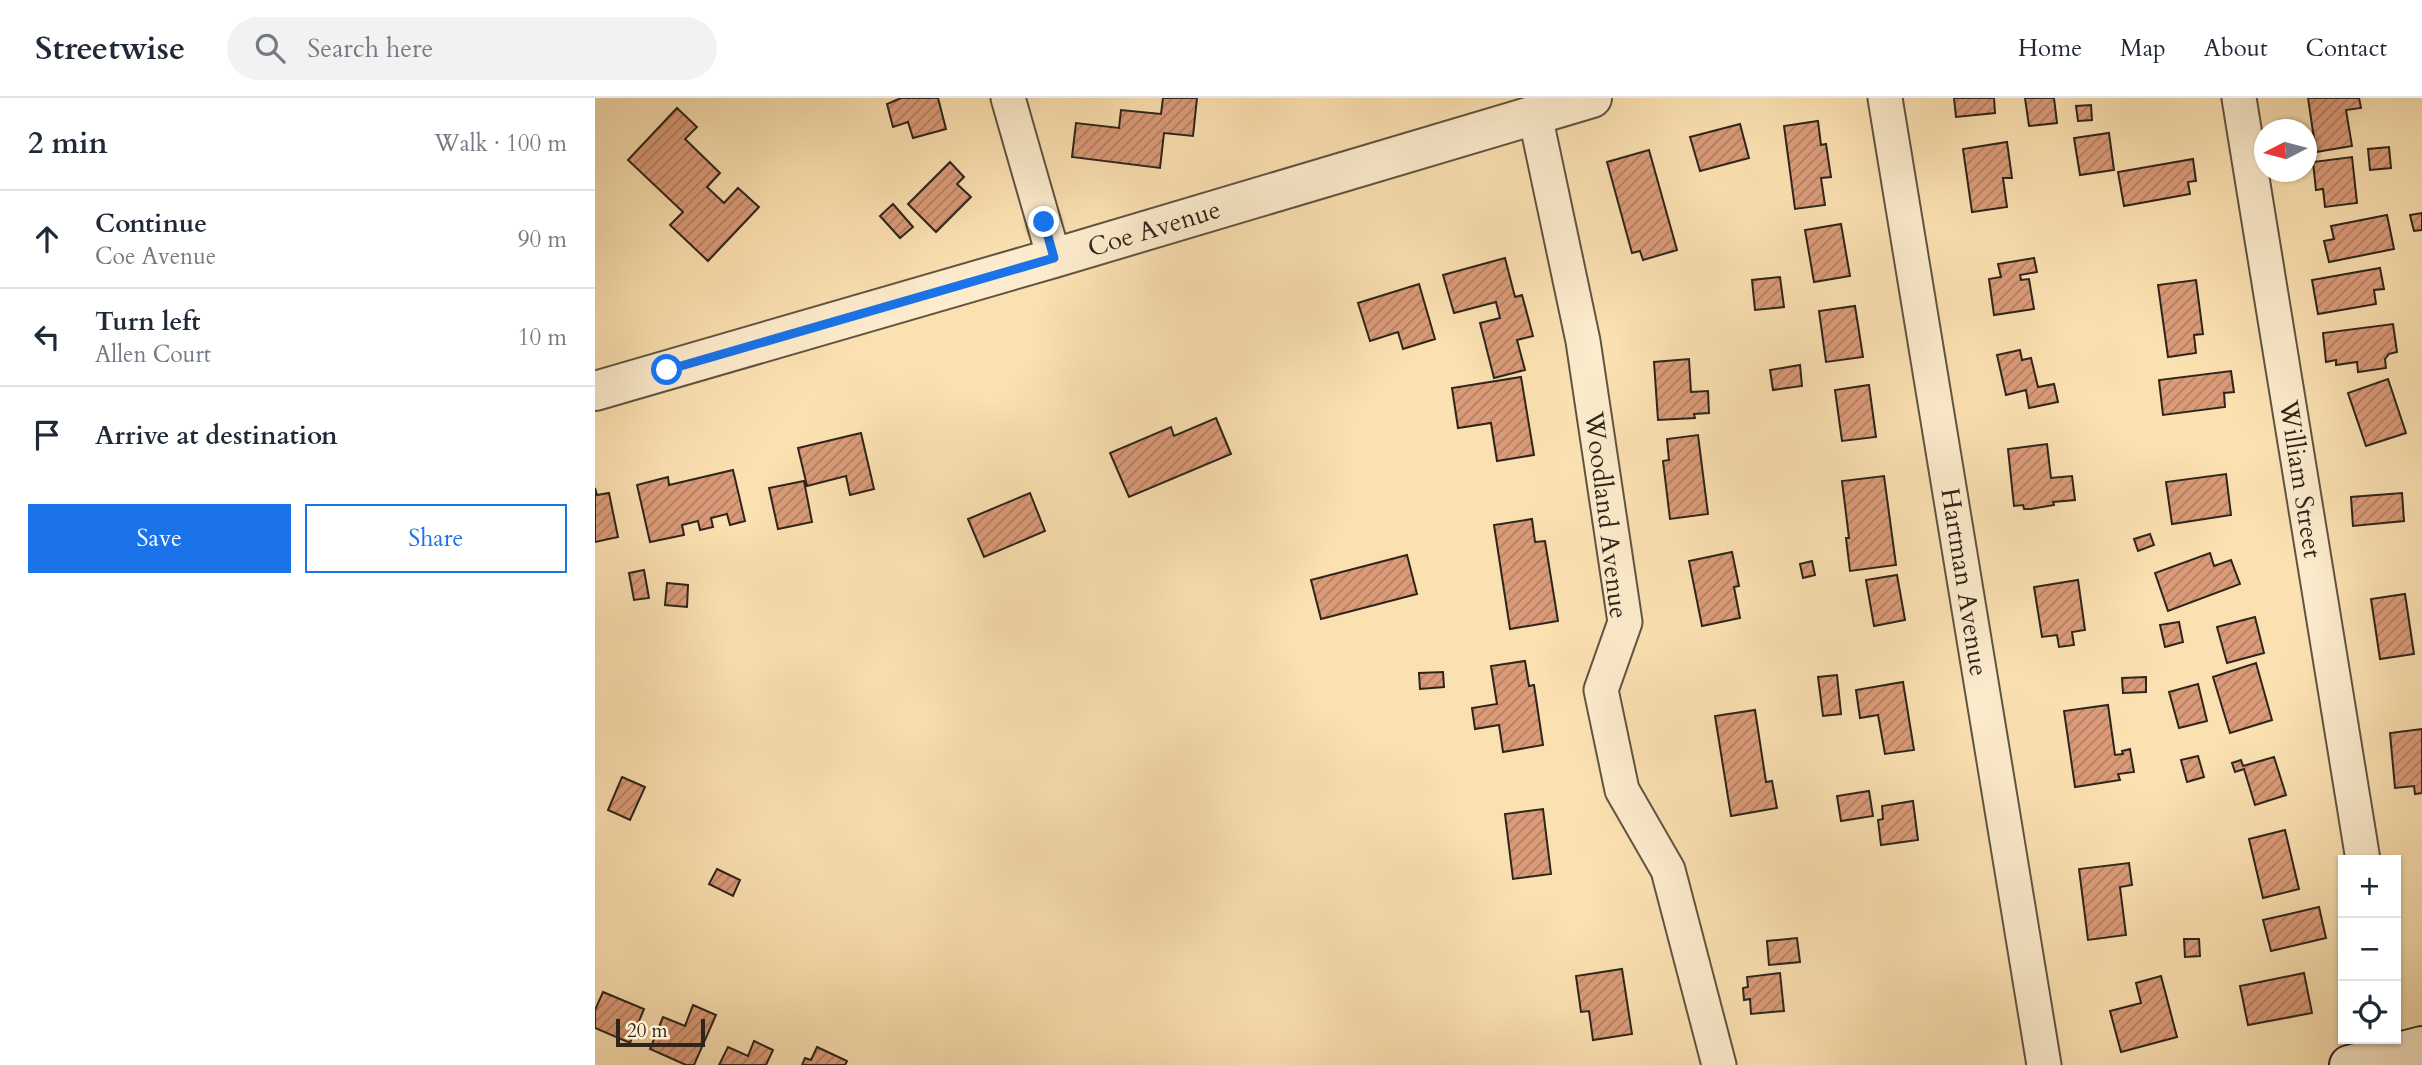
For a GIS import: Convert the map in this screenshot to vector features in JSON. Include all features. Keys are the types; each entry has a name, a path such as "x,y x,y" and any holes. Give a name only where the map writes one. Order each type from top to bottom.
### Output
{"street":[{"path":"1008,98 1054,258"},
{"name":"Coe Avenue","path":"595,391 1592,98"},
{"name":"Hartman Avenue","path":"1885,98 2044,1065"},
{"name":"William Street","path":"2239,98 2362,855"},
{"name":"Woodland Avenue","path":"1535,115 1583,341 1626,622 1601,690 1622,790 1668,870 1719,1065"},
{"path":"2349,1065 2403,1046"}],"building":[{"path":"901,98 938,98 946,129 913,138 908,122 893,127 887,104"},
{"path":"1163,98 1197,98 1193,136 1164,133 1160,168 1072,157 1076,123 1119,128 1121,110 1161,114"},
{"path":"1954,98 1994,98 1995,113 1956,117"},
{"path":"2025,98 2054,98 2057,123 2029,126"},
{"path":"2308,98 2359,98 2361,108 2346,110 2352,146 2317,152 2317,119 2311,119"},
{"path":"2091,105 2092,120 2078,121 2076,106"},
{"path":"677,108 697,127 685,139 720,173 707,187 724,203 738,188 759,207 708,261 670,225 683,212 628,160"},
{"path":"1818,121 1821,145 1826,144 1831,177 1821,178 1825,205 1795,209 1784,126"},
{"path":"1740,124 1749,158 1700,171 1690,137"},
{"path":"2109,133 2114,170 2080,175 2074,138"},
{"path":"2007,142 2012,178 2003,178 2007,207 1972,212 1963,149"},
{"path":"2389,147 2391,168 2370,170 2368,149"},
{"path":"1649,150 1677,250 1643,260 1640,251 1632,253 1607,162"},
{"path":"2352,157 2357,203 2325,207 2323,189 2316,190 2317,161"},
{"path":"2193,159 2196,181 2188,182 2190,194 2124,206 2118,172"},
{"path":"950,162 964,177 957,184 971,197 936,232 908,204"},
{"path":"893,204 913,227 900,238 880,216"},
{"path":"2422,213 2422,230 2414,231 2410,215"},
{"path":"2387,215 2394,249 2329,262 2324,241 2334,239 2331,226"},
{"path":"1841,224 1850,276 1814,282 1805,230"},
{"path":"1505,258 1515,297 1522,295 1533,336 1517,340 1525,370 1494,378 1480,323 1500,318 1496,302 1454,313 1443,275"},
{"path":"2034,258 2037,272 2020,275 2021,280 2029,279 2034,309 1994,315 1989,279 2001,277 1998,264"},
{"path":"2380,268 2384,289 2374,290 2376,304 2318,314 2312,280"},
{"path":"1780,277 1784,307 1755,310 1752,280"},
{"path":"2196,280 2203,334 2194,335 2196,353 2168,357 2158,285"},
{"path":"1419,284 1435,339 1403,349 1398,332 1370,341 1358,303"},
{"path":"1855,306 1863,357 1826,362 1819,311"},
{"path":"2393,324 2397,352 2389,354 2385,359 2386,368 2358,372 2357,362 2336,365 2336,360 2326,362 2323,333"},
{"path":"2020,350 2022,360 2031,358 2038,387 2054,384 2058,402 2029,408 2026,390 2006,395 1997,355"},
{"path":"1689,359 1691,392 1708,391 1709,413 1694,414 1695,418 1658,420 1654,362"},
{"path":"1800,365 1802,386 1773,390 1770,370"},
{"path":"2231,371 2234,392 2224,393 2225,407 2163,415 2159,380"},
{"path":"1521,377 1534,455 1497,461 1491,423 1458,428 1452,388"},
{"path":"2388,379 2406,433 2366,446 2348,393"},
{"path":"1869,385 1876,437 1842,441 1835,390"},
{"path":"1216,418 1231,454 1129,497 1110,453 1171,427 1174,436"},
{"path":"861,433 874,489 850,495 846,476 807,486 798,448"},
{"path":"1698,435 1708,514 1670,519 1663,461 1669,460 1667,439"},
{"path":"2047,444 2051,478 2072,476 2075,500 2053,502 2054,505 2031,509 2024,509 2023,505 2014,506 2008,449"},
{"path":"733,470 745,521 730,525 727,514 711,518 713,527 700,530 698,521 682,525 684,535 650,542 637,485 668,477 669,485"},
{"path":"2226,474 2231,515 2172,524 2166,482"},
{"path":"1884,476 1896,565 1850,571 1842,481"},
{"path":"804,481 812,522 778,529 769,488"},
{"path":"595,488 597,495 609,493 618,537 595,542"},
{"path":"1030,493 1045,531 984,557 968,519"},
{"path":"2402,493 2404,521 2353,526 2351,497"},
{"path":"1532,519 1535,542 1545,541 1558,621 1510,629 1494,525"},
{"path":"2150,534 2154,545 2138,551 2134,539"},
{"path":"1732,552 1739,586 1734,587 1740,618 1702,626 1689,561"},
{"path":"2210,553 2214,566 2231,560 2240,584 2168,611 2155,573"},
{"path":"1407,555 1417,594 1321,619 1311,580"},
{"path":"1812,561 1815,575 1803,578 1800,564"},
{"path":"644,570 649,598 634,600 629,573"},
{"path":"1897,575 1905,620 1874,626 1866,580"},
{"path":"2078,580 2085,630 2072,632 2074,645 2059,647 2057,635 2042,637 2034,587"},
{"path":"667,583 688,585 687,607 665,605"},
{"path":"2405,594 2414,654 2380,659 2371,599"},
{"path":"2255,617 2264,653 2227,663 2217,627"},
{"path":"2179,622 2183,642 2165,647 2160,625"},
{"path":"1525,661 1529,686 1534,685 1543,745 1503,752 1499,725 1475,729 1472,708 1497,704 1491,666"},
{"path":"2256,663 2272,720 2230,733 2213,677"},
{"path":"1443,672 1444,687 1420,689 1419,673"},
{"path":"1837,675 1841,714 1823,716 1818,677"},
{"path":"2146,677 2146,692 2123,693 2122,678"},
{"path":"1903,682 1914,750 1885,754 1878,715 1860,718 1856,690"},
{"path":"2198,684 2207,721 2179,728 2169,692"},
{"path":"2108,705 2115,755 2130,749 2134,772 2118,774 2120,780 2075,787 2064,711"},
{"path":"1755,710 1766,782 1772,781 1777,808 1731,816 1715,716"},
{"path":"2422,729 2422,793 2415,794 2414,786 2395,788 2390,733"},
{"path":"2198,756 2204,777 2187,782 2181,760"},
{"path":"2274,757 2286,795 2255,805 2244,769 2235,772 2232,763 2241,760 2243,766"},
{"path":"622,777 645,787 630,820 608,810"},
{"path":"1869,791 1873,816 1841,821 1837,796"},
{"path":"1913,801 1918,840 1881,845 1878,820 1883,819 1882,806"},
{"path":"1543,809 1551,874 1513,879 1505,814"},
{"path":"2285,830 2299,889 2263,898 2249,839"},
{"path":"2129,863 2132,885 2120,887 2126,935 2088,940 2079,869"},
{"path":"717,869 740,880 733,896 709,884"},
{"path":"2319,907 2326,938 2271,951 2263,920"},
{"path":"1797,938 1800,962 1769,965 1767,941"},
{"path":"2184,939 2199,939 2200,956 2185,957"},
{"path":"1622,969 1632,1034 1593,1040 1589,1011 1581,1012 1576,976"},
{"path":"1780,973 1784,1011 1751,1014 1750,999 1744,1000 1743,988 1748,987 1747,977"},
{"path":"2304,973 2312,1013 2248,1025 2240,986"},
{"path":"2161,976 2177,1037 2121,1052 2110,1011 2141,1003 2136,983"},
{"path":"603,992 644,1009 630,1043 595,1028 595,1010"},
{"path":"693,1005 716,1015 694,1065 686,1065 650,1049 663,1017 685,1026"},
{"path":"754,1041 773,1050 766,1065 719,1065 728,1047 748,1056"},
{"path":"817,1047 847,1061 845,1065 802,1065 805,1058 811,1060"}],"route":[{"path":"667,370 1054,258 1044,222"}]}
